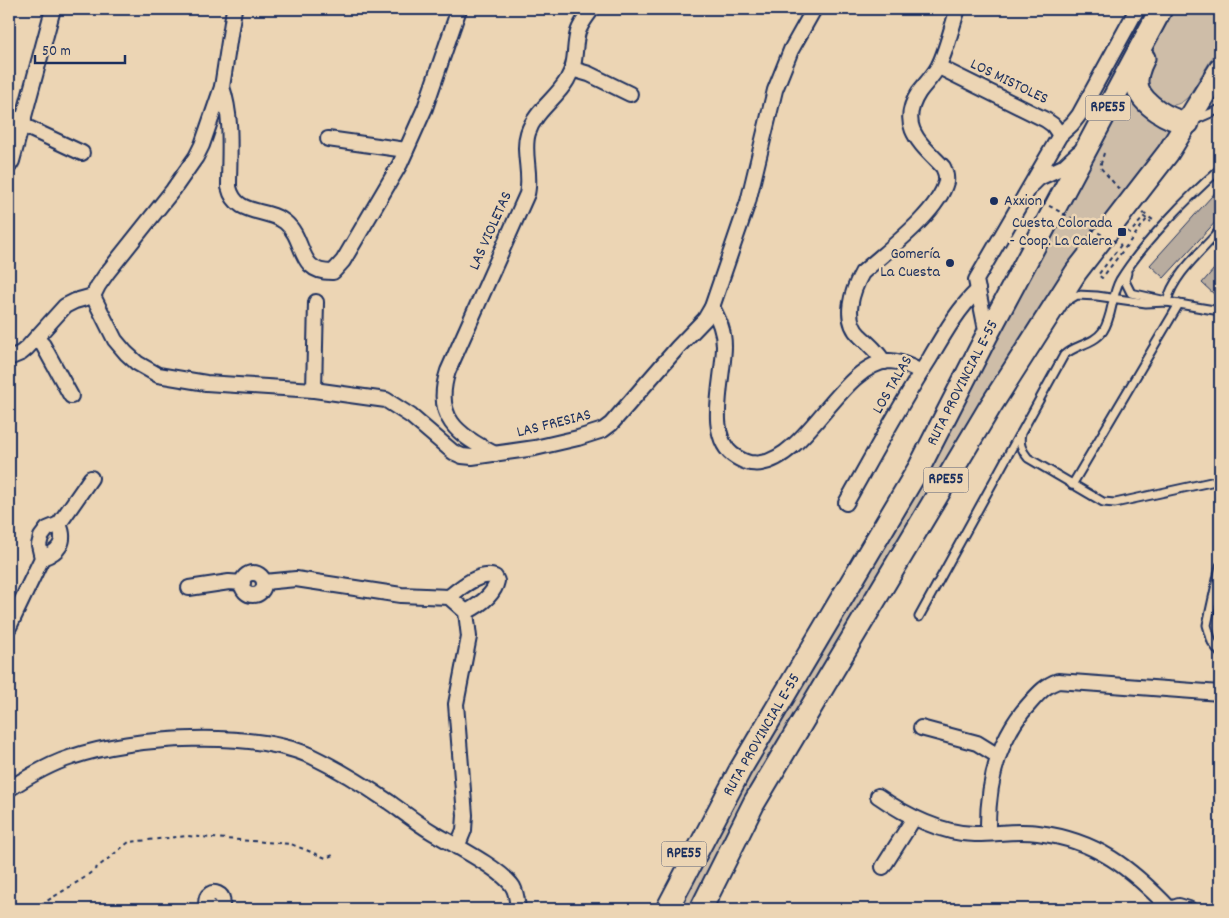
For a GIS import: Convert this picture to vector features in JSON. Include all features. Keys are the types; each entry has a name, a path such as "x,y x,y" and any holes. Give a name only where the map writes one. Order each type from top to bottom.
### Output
{"main road":[{"name":"RPE55","path":"1156,18 1150,48 1138,72 1137,85 1142,99 1172,119 1188,123"},
{"name":"RUTA PROVINCIAL E-55","path":"667,909 721,805 920,466 987,335 1101,139 1156,18"},
{"name":"RPE55","path":"1157,110 1176,112 1185,108 1204,82 1220,69"},
{"name":"RUTA PROVINCIAL E-55","path":"701,909 754,804 990,407 1076,272 1168,153 1220,69"},
{"name":"RPE55","path":"656,909 690,843 721,805"}],"street":[{"path":"9,358 21,353 66,306 75,301 93,296 107,273 167,198 196,157 206,135 222,87 234,9"},
{"path":"222,87 228,120 229,187 231,196 242,207 282,220 289,226 308,264 324,272 333,272 339,267 400,164 425,108 459,9"},
{"name":"LAS VIOLETAS","path":"495,454 464,436 454,426 445,409 444,385 448,371 527,194 529,184 526,145 528,133 534,120 566,82 575,58 578,32 582,22 592,9"},
{"name":"LAS FRESIAS","path":"93,296 116,340 126,353 137,363 158,375 206,383 314,390 386,400 411,416 453,452 462,456 472,457 535,448 603,430 611,424 705,319 712,307 748,202 775,90 792,50 814,9"},
{"path":"884,362 876,350 859,335 853,326 850,315 852,300 855,286 862,273 927,212 946,181 946,173 943,167 916,138 912,131 910,119 914,102 938,67 958,9"},
{"path":"987,335 976,280 1060,135 1079,115 1137,9"},
{"path":"9,166 23,123 51,10"},
{"name":"LOS MISTOLES","path":"938,67 1046,120 1053,124 1060,135"},
{"path":"572,69 589,74 630,94"},
{"path":"9,118 23,123 82,153"},
{"path":"328,139 406,150"},
{"path":"1027,189 1039,178 1063,167 1101,139"},
{"name":"LOS TALAS","path":"846,503 921,372 959,312 978,290"},
{"path":"314,390 316,302"},
{"path":"712,307 722,328 724,345 718,430 726,448 746,462 761,464 774,459 786,451 854,380 870,368 892,361 908,365 921,372"},
{"path":"36,338 43,344 71,396"},
{"path":"9,627 42,558 39,545 41,537 47,529 59,524 91,478"},
{"path":"42,558 50,555 59,547 62,534 59,524"},
{"path":"188,588 229,582 242,583 245,592 255,595 264,589 264,582 296,579 401,595 449,597 477,579 485,576 495,577 497,581 493,591 474,608 466,612"},
{"path":"449,597 466,612 469,637 456,704 464,815 464,830 457,847"},
{"path":"988,833 987,807 998,756 1013,724 1041,690 1058,681 1220,693"},
{"path":"921,728 977,743 998,756"},
{"path":"9,789 55,763 72,756 138,743 201,739 254,743 286,748 308,756 354,778 428,830 497,871 514,888 518,909"},
{"path":"878,796 914,818 952,830 976,834 1039,833 1087,846 1105,854 1127,868 1170,909 1179,906 1189,909"},
{"path":"883,867 914,818"}],"lane":[{"path":"1188,123 1220,109"},
{"path":"1111,297 1128,271 1174,214 1220,169"},
{"path":"1167,302 1169,291 1182,272 1220,230"},
{"path":"919,617 1064,355 1070,350 1095,339 1102,332 1107,322 1111,297 1116,282 1128,271"},
{"path":"1128,271 1125,281 1131,293 1150,296 1167,302 1220,311"},
{"path":"1034,352 1064,304 1074,296 1111,297 1146,303 1167,302"},
{"path":"1072,485 1179,304"},
{"name":"RPE55","path":"990,407 1015,384"},
{"path":"1021,433 1019,442 1028,458 1103,502 1115,503 1220,480"},
{"path":"1220,566 1207,625 1212,642 1220,653"}],"path":[{"path":"1101,139 1100,167 1129,203 1153,220 1151,222 1146,219"},
{"path":"1042,202 1121,245 1098,275 1102,278 1146,219"},
{"path":"1126,230 1130,233 1144,218 1146,219"},
{"path":"34,909 84,878 129,842 187,836 291,844 326,858 333,855"}],"shaded area":[{"path":"1175,9 1220,9 1220,45 1188,97 1182,102 1171,105 1161,102 1145,91 1149,56"},
{"path":"1130,80 1177,127 1155,158 693,909 674,909"}],"building":[{"path":"1220,187 1220,217 1164,278 1150,265"},
{"path":"1220,262 1220,289 1215,295 1202,283"}],"place":[{"name":"Axxion","path":"994,201"},
{"name":"Cuesta Colorada - Coop. La Calera","path":"1122,232"},
{"name":"Gomería La Cuesta","path":"950,263"}]}
